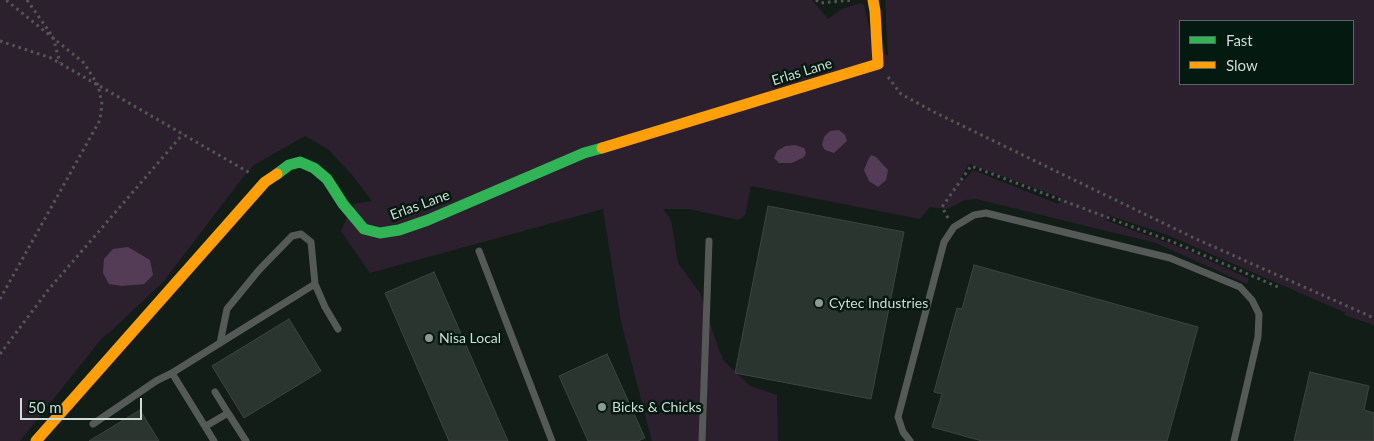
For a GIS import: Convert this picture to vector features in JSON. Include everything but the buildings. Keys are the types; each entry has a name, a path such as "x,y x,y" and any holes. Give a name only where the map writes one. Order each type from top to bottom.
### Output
{"street":[{"path":"873,0 878,64"},
{"name":"Erlas Lane","path":"36,441 265,182 289,165 300,162 314,168 327,179 343,204 364,229 380,233 399,230 428,220 584,153 878,64"}],"lane":[{"path":"910,441 903,432 898,417 944,242 954,227 974,216 986,213 1170,258 1240,287 1252,300 1259,314 1258,337 1234,441"},
{"path":"220,343 227,309 259,270 292,236 301,234 311,242 315,284 338,329"},
{"path":"702,441 709,241"},
{"path":"479,251 552,441"},
{"path":"93,424 156,381 172,373 315,284"},
{"path":"172,373 214,441"},
{"path":"215,392 246,441"},
{"path":"206,426 228,413"}],"path":[{"path":"0,299 100,120 102,104 98,85 84,63 6,0"},
{"path":"27,0 53,37 60,63"},
{"path":"816,0 820,3 853,0"},
{"path":"0,41 51,58 265,182"},
{"path":"878,64 901,94 934,112 1194,238 1374,318"},
{"path":"0,354 49,289 183,134"},
{"path":"954,227 942,207 971,166 1178,244 1278,287"}],"shaded area":[{"path":"0,0 812,0 828,19 842,9 860,3 864,5 873,45 888,56 885,0 1374,0 1374,325 1344,315 1346,313 1165,234 1108,215 1105,220 1187,250 1249,279 1247,284 1156,243 976,199 965,200 947,209 930,207 920,219 751,186 745,215 739,220 689,209 663,209 671,220 678,263 700,293 724,361 750,386 777,395 778,441 652,441 621,322 603,209 370,273 341,231 353,204 372,201 353,176 328,149 305,136 254,165 163,282 102,338 20,441 0,441","holes":["795,145 792,163 779,163 774,158 777,151 785,146","969,164 1062,198 1058,204 973,170 963,182 960,179"]},
{"path":"839,130 845,135 847,141 834,153 825,150 822,145 824,137 830,131"},
{"path":"795,145 804,148 806,153 804,157 792,163 779,163 774,158 777,151 785,146"},
{"path":"871,155 876,157 888,170 886,180 878,187 869,181 864,170"},
{"path":"128,247 150,260 153,275 144,284 122,286 109,284 103,273 104,259 113,249"}],"traffic: fast":[{"path":"277,174 289,165 300,162 314,168 327,179 343,204 364,229 380,233 399,230 428,220 584,153 602,148"}],"traffic: slow":[{"path":"602,148 878,64 873,0"},
{"path":"36,441 265,182 277,174"}],"place":[{"name":"Cytec Industries","path":"819,303"},
{"name":"Nisa Local","path":"429,338"},
{"name":"Bicks & Chicks","path":"602,407"}]}
